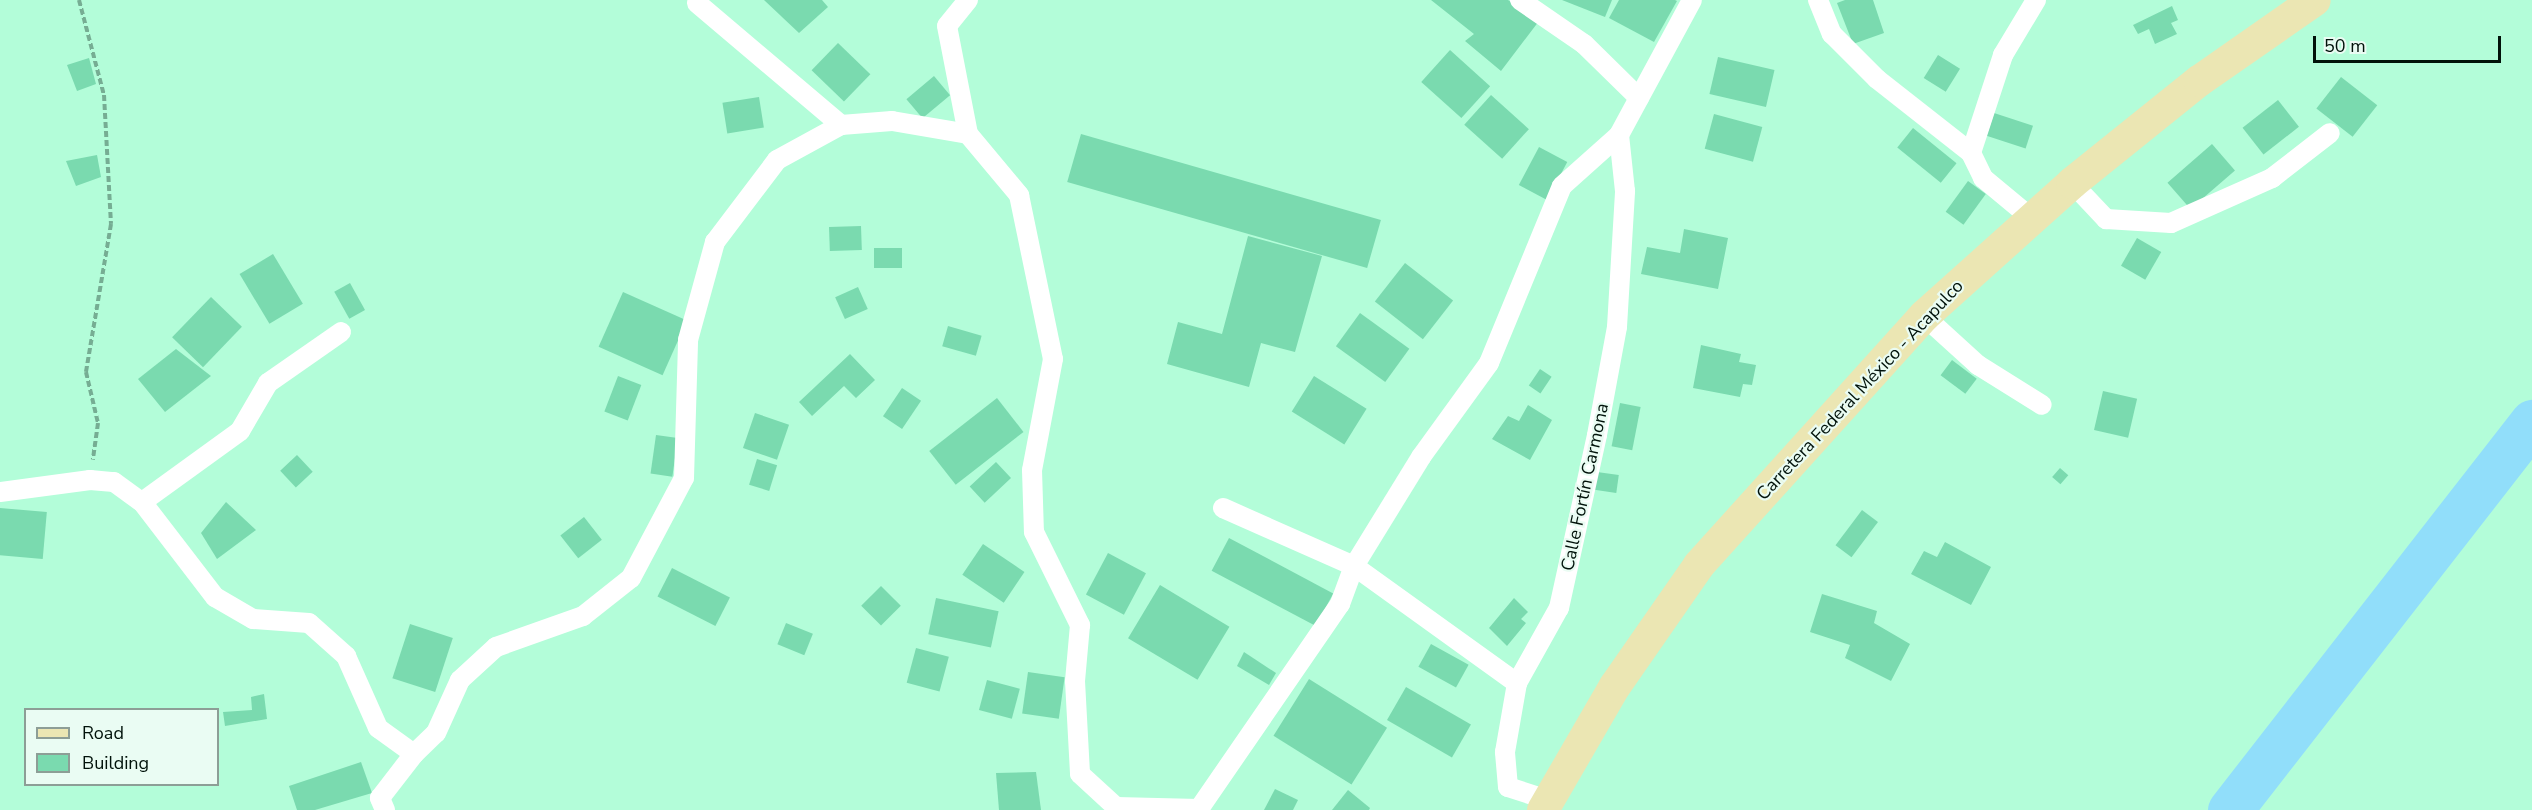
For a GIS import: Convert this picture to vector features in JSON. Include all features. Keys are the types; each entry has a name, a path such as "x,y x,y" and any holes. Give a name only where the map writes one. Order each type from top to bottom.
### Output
{"main road":[{"name":"Carretera Federal México - Acapulco","path":"1545,805 1615,686 1699,565 1924,316 2030,217 2072,183 2199,81 2315,0"}],"street":[{"path":"968,0 947,26 968,134 1019,195 1053,359 1032,470 1034,532 1080,625 1075,681 1080,774 1116,807 1199,809 1340,604 1354,566 1421,457 1489,363 1563,186 1619,135 1692,0"},
{"path":"1520,0 1584,44 1639,98"},
{"path":"1818,0 1832,34 1877,79 1971,153 1983,178 2030,217"},
{"path":"1971,153 2003,55 2036,0"},
{"path":"697,3 841,124"},
{"path":"385,810 380,798 414,754 436,733 460,680 496,647 583,616 631,578 684,478 688,340 715,242 777,160 841,124 892,121 968,134"},
{"path":"2072,183 2106,219 2171,224 2272,178 2330,133"},
{"name":"Calle Fortín Carmona","path":"1545,805 1508,787 1505,752 1517,683 1559,608 1595,445 1617,327 1625,191 1619,135"},
{"path":"1924,316 1978,365 2042,405"},
{"path":"142,502 240,431 268,383 340,332"},
{"path":"0,492 90,480 114,482 142,502 215,597 254,619 309,623 346,656 378,728 414,754"},
{"path":"1224,508 1354,566 1517,683"}],"path":[{"path":"79,0 104,95 111,224 86,372 98,423 90,480"}],"building":[{"path":"764,0 822,0 828,7 799,33"},
{"path":"1431,0 1508,0 1539,21 1501,71 1465,41 1474,34"},
{"path":"1562,0 1612,0 1605,17"},
{"path":"1619,0 1677,1 1654,42 1609,18"},
{"path":"1845,0 1873,0 1884,33 1853,44 1837,3"},
{"path":"2172,6 2178,20 2171,23 2177,34 2155,44 2149,29 2138,34 2133,25"},
{"path":"838,43 870,74 844,102 812,70"},
{"path":"1450,50 1490,86 1461,118 1421,82"},
{"path":"1938,55 1960,69 1946,92 1924,78"},
{"path":"1718,57 1775,70 1766,107 1709,94"},
{"path":"89,58 96,84 77,91 67,65"},
{"path":"934,76 950,95 922,118 906,99"},
{"path":"2341,77 2377,105 2353,137 2316,109"},
{"path":"1491,95 1529,129 1502,159 1464,125"},
{"path":"759,97 764,128 727,133 722,103"},
{"path":"2278,100 2299,127 2263,154 2243,128"},
{"path":"1994,113 2033,126 2026,148 1987,136"},
{"path":"1714,114 1762,127 1753,162 1705,149"},
{"path":"1913,128 1957,163 1941,183 1897,147"},
{"path":"1081,134 1381,220 1367,268 1067,182"},
{"path":"2212,144 2235,170 2190,209 2167,183"},
{"path":"1539,147 1567,162 1547,200 1519,185"},
{"path":"97,155 101,177 76,186 66,161"},
{"path":"1968,181 1986,194 1963,225 1946,212"},
{"path":"861,226 862,250 830,251 829,227"},
{"path":"1684,229 1728,238 1718,289 1641,274 1647,247 1680,253"},
{"path":"1248,236 1322,256 1295,352 1261,343 1249,387 1167,364 1178,322 1222,334"},
{"path":"2137,238 2161,252 2145,280 2121,266"},
{"path":"874,248 902,248 902,268 874,268"},
{"path":"273,254 303,304 269,324 240,274"},
{"path":"1405,263 1453,301 1423,339 1375,302"},
{"path":"350,283 365,310 349,319 334,292"},
{"path":"858,287 868,309 845,319 835,297"},
{"path":"623,292 687,320 663,375 599,347"},
{"path":"211,297 242,327 203,367 172,337"},
{"path":"1360,313 1409,349 1385,382 1336,346"},
{"path":"948,326 982,336 976,356 942,346"},
{"path":"1701,345 1741,354 1739,362 1756,365 1752,385 1743,384 1740,397 1693,388"},
{"path":"176,349 211,376 165,412 138,379"},
{"path":"850,354 875,380 856,398 844,386 812,416 799,402"},
{"path":"1952,360 1977,379 1965,394 1941,375"},
{"path":"1540,369 1552,377 1540,393 1529,386"},
{"path":"618,376 641,385 628,420 604,411"},
{"path":"1314,376 1367,409 1344,444 1292,412"},
{"path":"902,388 921,401 902,429 883,416"},
{"path":"2103,391 2137,399 2128,438 2094,430"},
{"path":"997,398 1023,432 956,485 929,451"},
{"path":"1620,403 1641,407 1632,450 1612,446"},
{"path":"1528,405 1552,420 1530,460 1492,439 1508,416 1519,421"},
{"path":"755,413 789,425 777,460 743,448"},
{"path":"656,435 678,438 672,477 651,474"},
{"path":"297,455 313,472 296,488 280,471"},
{"path":"757,459 777,465 769,491 749,485"},
{"path":"996,462 1011,478 985,503 970,487"},
{"path":"2060,468 2068,475 2060,484 2052,477"},
{"path":"1597,472 1619,475 1616,493 1594,490"},
{"path":"226,502 256,530 217,559 201,533"},
{"path":"0,508 47,512 43,559 0,555"},
{"path":"1862,510 1878,522 1851,557 1836,545"},
{"path":"584,517 602,540 578,558 560,535"},
{"path":"1229,538 1333,593 1316,626 1212,571"},
{"path":"1945,542 1991,567 1971,605 1911,574 1924,551 1937,557"},
{"path":"983,544 1024,572 1004,603 962,575"},
{"path":"1108,553 1146,573 1124,615 1086,594"},
{"path":"672,568 730,598 715,626 657,597"},
{"path":"1160,585 1229,627 1197,680 1128,638"},
{"path":"881,586 901,606 881,626 861,606"},
{"path":"1822,594 1877,611 1874,623 1910,644 1891,681 1845,658 1850,645 1810,632"},
{"path":"936,598 999,611 991,647 928,634"},
{"path":"1514,598 1528,612 1521,619 1526,623 1507,646 1489,628"},
{"path":"786,623 813,634 804,655 777,644"},
{"path":"410,624 453,638 435,692 392,678"},
{"path":"1431,644 1469,665 1456,688 1418,667"},
{"path":"916,648 949,657 940,692 907,683"},
{"path":"1244,652 1276,673 1269,685 1237,666"},
{"path":"1028,672 1065,677 1059,719 1022,714"},
{"path":"1309,679 1387,728 1352,785 1273,736"},
{"path":"987,680 1020,689 1012,719 979,710"},
{"path":"1406,687 1471,725 1452,757 1387,720"},
{"path":"264,694 267,719 225,726 223,712 252,710 251,697"},
{"path":"361,762 372,793 315,810 297,810 289,786"},
{"path":"1036,772 1041,810 999,810 996,773"},
{"path":"1275,789 1298,800 1293,810 1264,810"},
{"path":"1348,790 1370,808 1369,810 1332,810"}],"waterway":[{"path":"2230,810 2532,422"}]}
